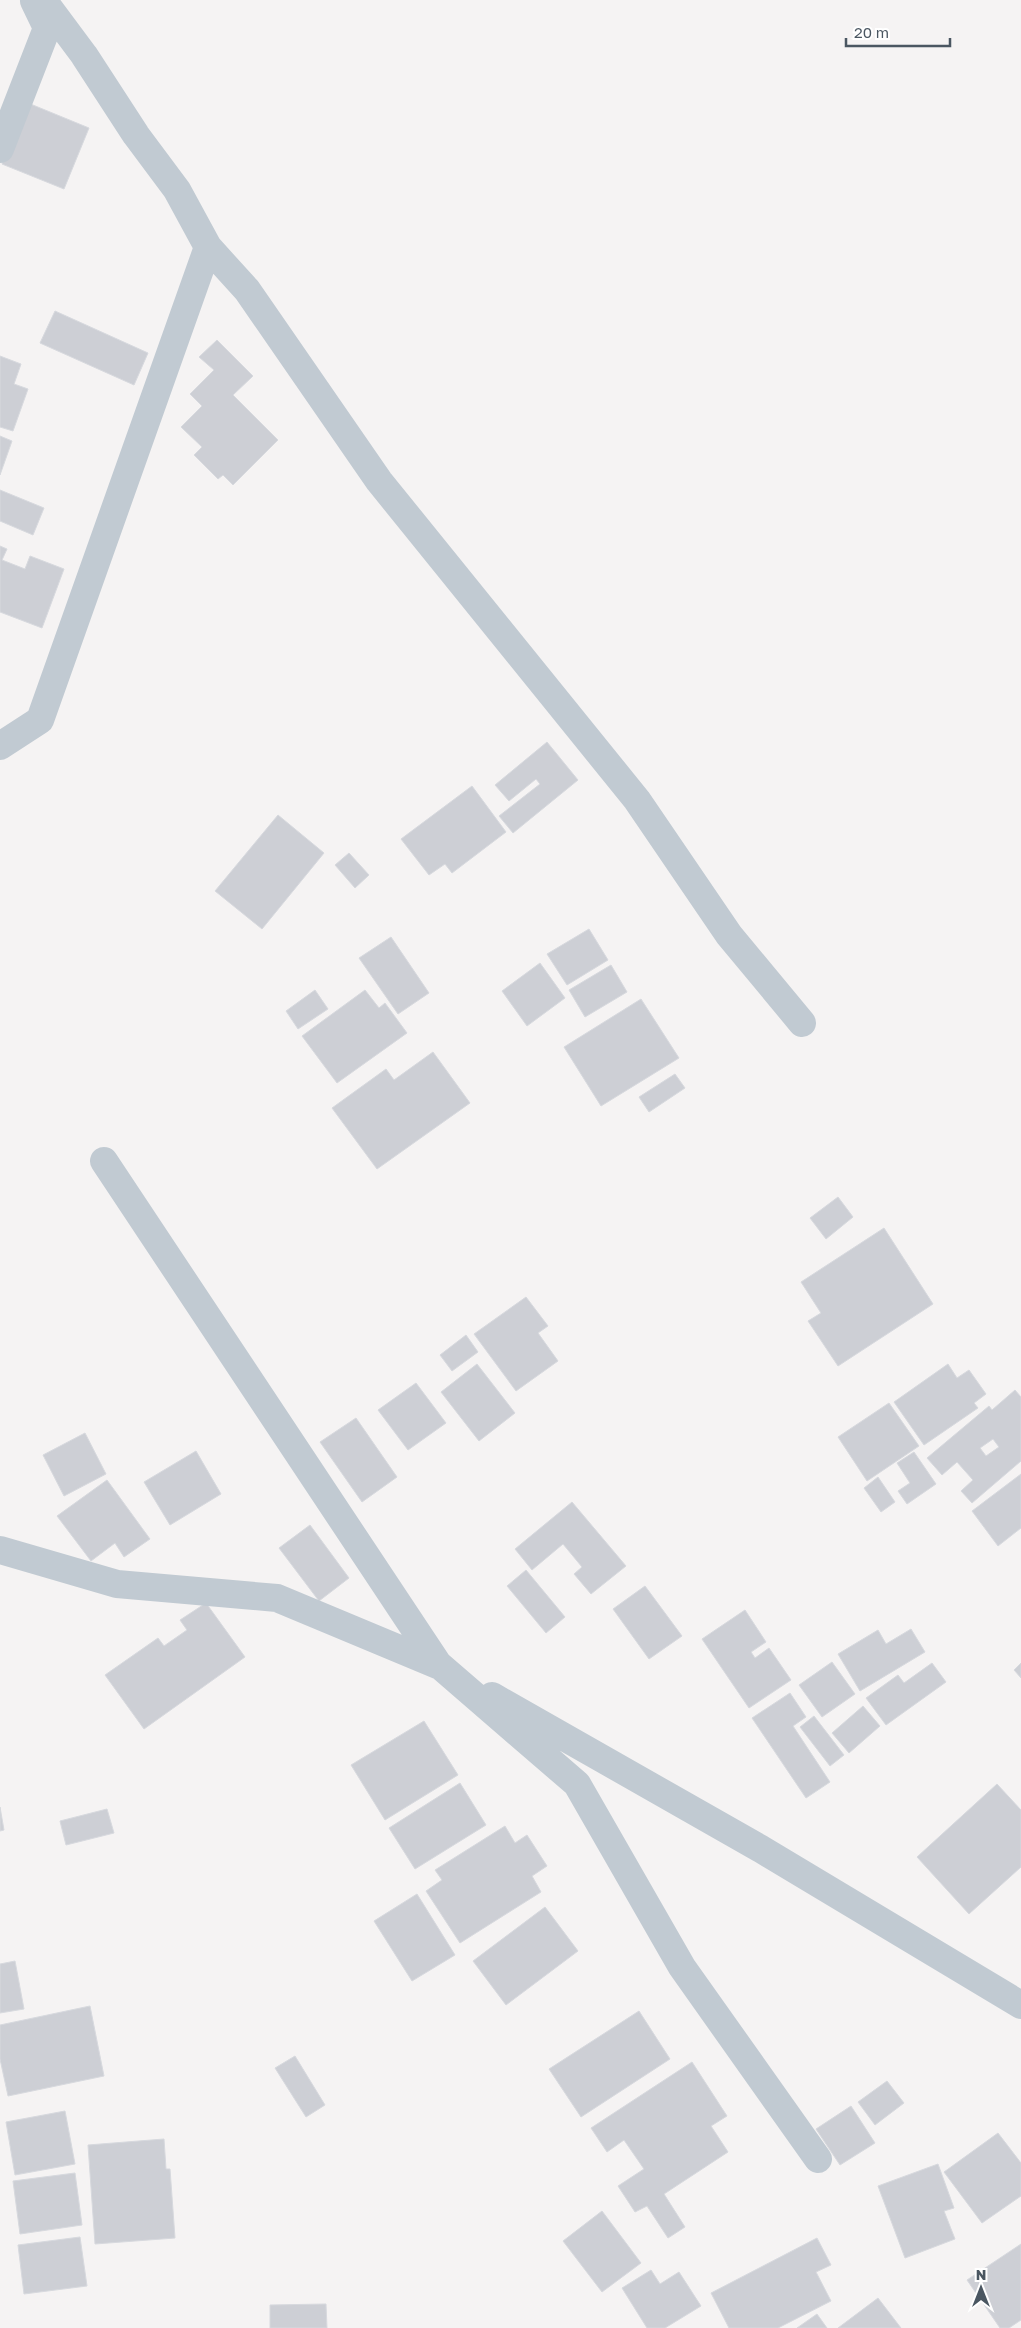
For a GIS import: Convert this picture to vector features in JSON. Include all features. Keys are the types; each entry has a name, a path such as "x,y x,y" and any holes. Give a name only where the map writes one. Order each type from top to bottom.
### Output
{"street":[{"path":"0,149 47,28 34,0"},
{"path":"43,0 84,55 136,135 177,190 208,246 247,290 379,481 638,800 729,935 802,1023"},
{"path":"0,746 40,720 208,246"},
{"path":"104,1161 438,1664 577,1784 682,1967 818,2158"},
{"path":"0,1550 117,1584 277,1598 438,1664 761,1849 1021,2005"}],"building":[{"path":"28,103 89,128 64,189 2,164"},
{"path":"55,311 148,353 134,385 40,343"},
{"path":"217,340 253,376 233,395 278,440 233,485 223,475 218,479 194,455 202,447 181,427 202,406 190,394 214,370 199,357"},
{"path":"0,356 21,364 14,384 28,389 13,431 0,427"},
{"path":"0,436 12,441 0,475"},
{"path":"0,490 44,508 33,535 0,521"},
{"path":"0,546 7,549 2,560 25,569 30,556 64,569 42,628 0,612"},
{"path":"547,742 578,780 513,833 499,816 540,784 536,779 509,801 495,785"},
{"path":"472,786 506,832 452,873 445,864 429,875 401,839"},
{"path":"278,815 324,853 262,929 215,891"},
{"path":"349,853 369,875 355,888 335,865"},
{"path":"589,929 608,960 567,985 547,954"},
{"path":"391,937 429,993 398,1014 359,958"},
{"path":"540,963 565,998 527,1026 502,991"},
{"path":"611,965 627,992 585,1017 569,990"},
{"path":"315,990 328,1009 298,1029 286,1011"},
{"path":"365,990 379,1008 385,1003 407,1033 337,1083 302,1036"},
{"path":"641,999 679,1058 601,1106 564,1047"},
{"path":"433,1052 470,1103 377,1169 332,1108 386,1069 394,1080"},
{"path":"675,1074 685,1088 649,1112 639,1097"},
{"path":"838,1197 853,1217 826,1239 810,1218"},
{"path":"884,1228 933,1304 838,1366 808,1321 821,1313 801,1282"},
{"path":"526,1297 548,1326 538,1333 558,1361 516,1391 474,1334"},
{"path":"466,1335 478,1352 452,1371 440,1355"},
{"path":"477,1364 515,1413 479,1441 441,1392"},
{"path":"948,1364 957,1378 969,1370 986,1394 974,1403 978,1408 924,1445 894,1402"},
{"path":"416,1383 446,1423 408,1450 378,1410"},
{"path":"1015,1390 1021,1397 1021,1461 972,1503 961,1491 973,1480 957,1462 942,1475 927,1458 989,1406 992,1410","holes":["993,1439 999,1447 986,1456 980,1448"]},
{"path":"889,1403 919,1446 867,1481 838,1437"},
{"path":"356,1418 397,1477 362,1502 320,1442"},
{"path":"85,1433 106,1474 64,1496 43,1455"},
{"path":"196,1451 221,1494 170,1525 144,1482"},
{"path":"914,1452 936,1484 907,1504 898,1491 910,1483 897,1463"},
{"path":"1021,1474 1021,1528 998,1546 972,1511"},
{"path":"878,1477 895,1502 881,1512 864,1488"},
{"path":"107,1480 150,1539 124,1557 115,1543 91,1561 57,1516"},
{"path":"572,1502 626,1566 591,1594 574,1574 582,1567 563,1544 532,1570 515,1549"},
{"path":"310,1525 349,1578 319,1601 279,1548"},
{"path":"526,1570 565,1617 546,1633 507,1586"},
{"path":"645,1586 682,1636 649,1659 613,1609"},
{"path":"206,1603 245,1657 144,1729 105,1675 158,1638 164,1646 187,1630 180,1620"},
{"path":"745,1610 766,1642 751,1652 755,1658 769,1648 791,1680 749,1708 702,1639"},
{"path":"911,1629 925,1652 860,1691 838,1654 878,1630 886,1644"},
{"path":"832,1662 855,1694 822,1717 799,1685"},
{"path":"932,1663 946,1682 886,1725 866,1698 898,1675 904,1683"},
{"path":"1021,1663 1021,1678 1014,1670"},
{"path":"790,1693 806,1717 793,1726 830,1782 806,1798 752,1718"},
{"path":"863,1706 880,1726 849,1753 832,1733"},
{"path":"814,1716 844,1755 830,1766 800,1727"},
{"path":"424,1721 458,1775 385,1820 351,1765"},
{"path":"460,1783 486,1825 415,1869 389,1828"},
{"path":"997,1784 1021,1810 1021,1867 969,1914 917,1857"},
{"path":"0,1807 4,1830 0,1831"},
{"path":"107,1809 114,1833 66,1845 60,1821"},
{"path":"505,1826 515,1843 527,1835 547,1866 532,1876 541,1892 460,1943 426,1891 442,1880 435,1870"},
{"path":"417,1894 455,1955 412,1981 374,1921"},
{"path":"545,1907 578,1951 506,2005 473,1961"},
{"path":"15,1961 24,2009 0,2013 0,1964"},
{"path":"90,2006 104,2076 8,2096 0,2059 0,2025"},
{"path":"639,2011 670,2059 581,2117 549,2069"},
{"path":"295,2056 325,2105 306,2117 275,2068"},
{"path":"692,2062 727,2116 711,2126 728,2152 664,2194 685,2227 668,2238 647,2206 635,2212 618,2186 644,2169 624,2140 607,2152 591,2128"},
{"path":"887,2081 904,2103 875,2125 858,2102"},
{"path":"851,2106 875,2143 840,2165 816,2129"},
{"path":"65,2111 75,2164 15,2175 6,2122"},
{"path":"998,2133 1021,2163 1021,2196 982,2223 944,2172"},
{"path":"164,2139 166,2169 170,2169 175,2238 95,2244 88,2145"},
{"path":"938,2164 954,2208 944,2211 955,2239 905,2258 878,2186"},
{"path":"75,2173 82,2225 20,2234 13,2181"},
{"path":"602,2211 641,2263 602,2292 563,2241"},
{"path":"80,2237 87,2286 24,2294 18,2245"},
{"path":"817,2238 831,2265 816,2272 831,2301 778,2328 729,2328 711,2293"},
{"path":"1021,2244 1021,2320 1009,2328 1000,2328 967,2280"},
{"path":"651,2270 660,2284 679,2272 701,2306 665,2328 647,2328 622,2288"},
{"path":"878,2298 901,2328 838,2328"},
{"path":"326,2304 327,2328 270,2328 270,2305"},
{"path":"817,2314 827,2328 797,2328"}]}
